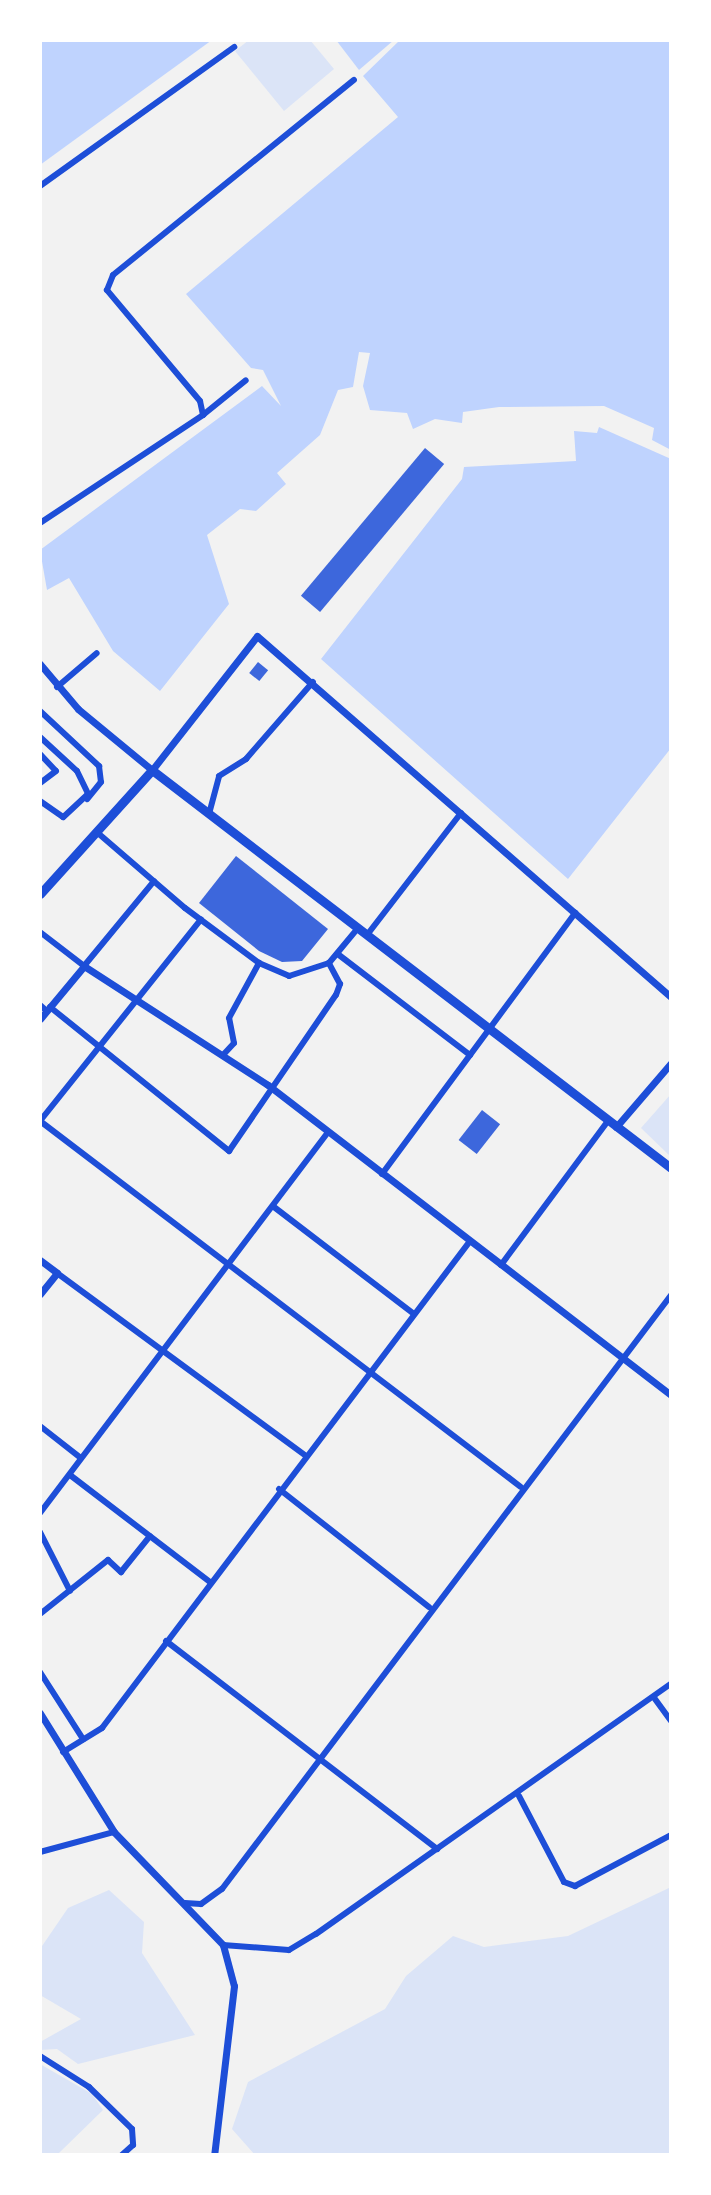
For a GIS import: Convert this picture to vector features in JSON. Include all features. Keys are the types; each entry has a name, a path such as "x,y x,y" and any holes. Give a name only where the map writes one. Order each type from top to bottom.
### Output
{"main road":[{"path":"40,894 99,834 152,770 671,1168"}],"street":[{"path":"40,186 234,47"},
{"path":"203,415 200,401 107,290 113,275 354,80"},
{"path":"40,523 203,415 246,380"},
{"path":"40,664 57,687 152,770 257,636 671,997"},
{"path":"57,687 97,653"},
{"path":"209,814 219,776 246,759 313,682"},
{"path":"40,711 99,766 101,782 87,799 63,817 40,801"},
{"path":"40,737 77,771 87,799"},
{"path":"40,754 56,771 40,783"},
{"path":"367,935 461,813"},
{"path":"99,834 259,963 298,977 339,955 358,928"},
{"path":"40,1019 154,881"},
{"path":"382,1174 575,913"},
{"path":"201,919 40,1121 521,1487"},
{"path":"40,932 134,1003 268,1085 671,1395"},
{"path":"339,955 470,1055"},
{"path":"223,1055 234,1043 233,1009 259,963"},
{"path":"46,1008 229,1151 268,1085 336,995 340,984 329,963"},
{"path":"501,1265 612,1124 671,1063"},
{"path":"40,1513 166,1351 328,1132"},
{"path":"274,1207 414,1314"},
{"path":"63,1752 102,1728 279,1489 470,1241"},
{"path":"40,1260 305,1455"},
{"path":"40,1294 57,1273"},
{"path":"185,1903 201,1904 222,1889 316,1756 671,1295"},
{"path":"40,1426 81,1458"},
{"path":"70,1475 210,1582"},
{"path":"279,1489 429,1607"},
{"path":"40,1532 70,1591"},
{"path":"40,1614 108,1560 121,1572 150,1536"},
{"path":"166,1641 437,1849"},
{"path":"40,1672 83,1739"},
{"path":"223,1945 289,1950 519,1796 655,1699 671,1684"},
{"path":"655,1699 671,1721"},
{"path":"40,1713 114,1832 223,1945 234,1986 214,2155"},
{"path":"519,1796 564,1882 575,1886 671,1835"},
{"path":"40,1852 114,1832"},
{"path":"40,2056 89,2087 132,2129 133,2145 122,2155"}],"shaded area":[{"path":"249,40 310,40 334,69 284,111 235,51"},
{"path":"671,1094 671,1157 641,1128"},
{"path":"671,1887 671,2155 255,2155 232,2129 248,2082 385,2009 406,1976 453,1936 484,1947 568,1936"},
{"path":"109,1890 144,1922 142,1953 195,2035 78,2064 57,2049 40,2050 40,2042 81,2019 40,1995 40,1949 68,1908"},
{"path":"40,2064 92,2094 103,2110 59,2153 40,2154"}],"water":[{"path":"40,40 212,40 40,165"},
{"path":"336,40 394,40 359,70"},
{"path":"400,40 671,40 671,450 652,440 654,428 604,406 499,407 463,412 462,423 435,419 413,429 407,413 370,410 363,386 370,353 359,352 353,387 338,390 320,435 277,473 286,484 256,511 240,509 207,535 229,604 160,691 113,651 69,578 47,590 40,550 262,386 281,406 263,370 251,368 186,294 398,117 363,76"},
{"path":"599,427 671,459 671,748 568,879 321,659 462,479 464,467 576,461 574,431 597,433"}],"pier":[{"path":"216,40 215,43 40,169 40,166"}],"building":[{"path":"425,448 444,464 320,612 301,596"},
{"path":"258,662 268,670 259,681 249,673"},
{"path":"236,856 328,929 302,961 282,962 259,951 199,903"},
{"path":"482,1110 500,1124 477,1154 459,1140"}]}
